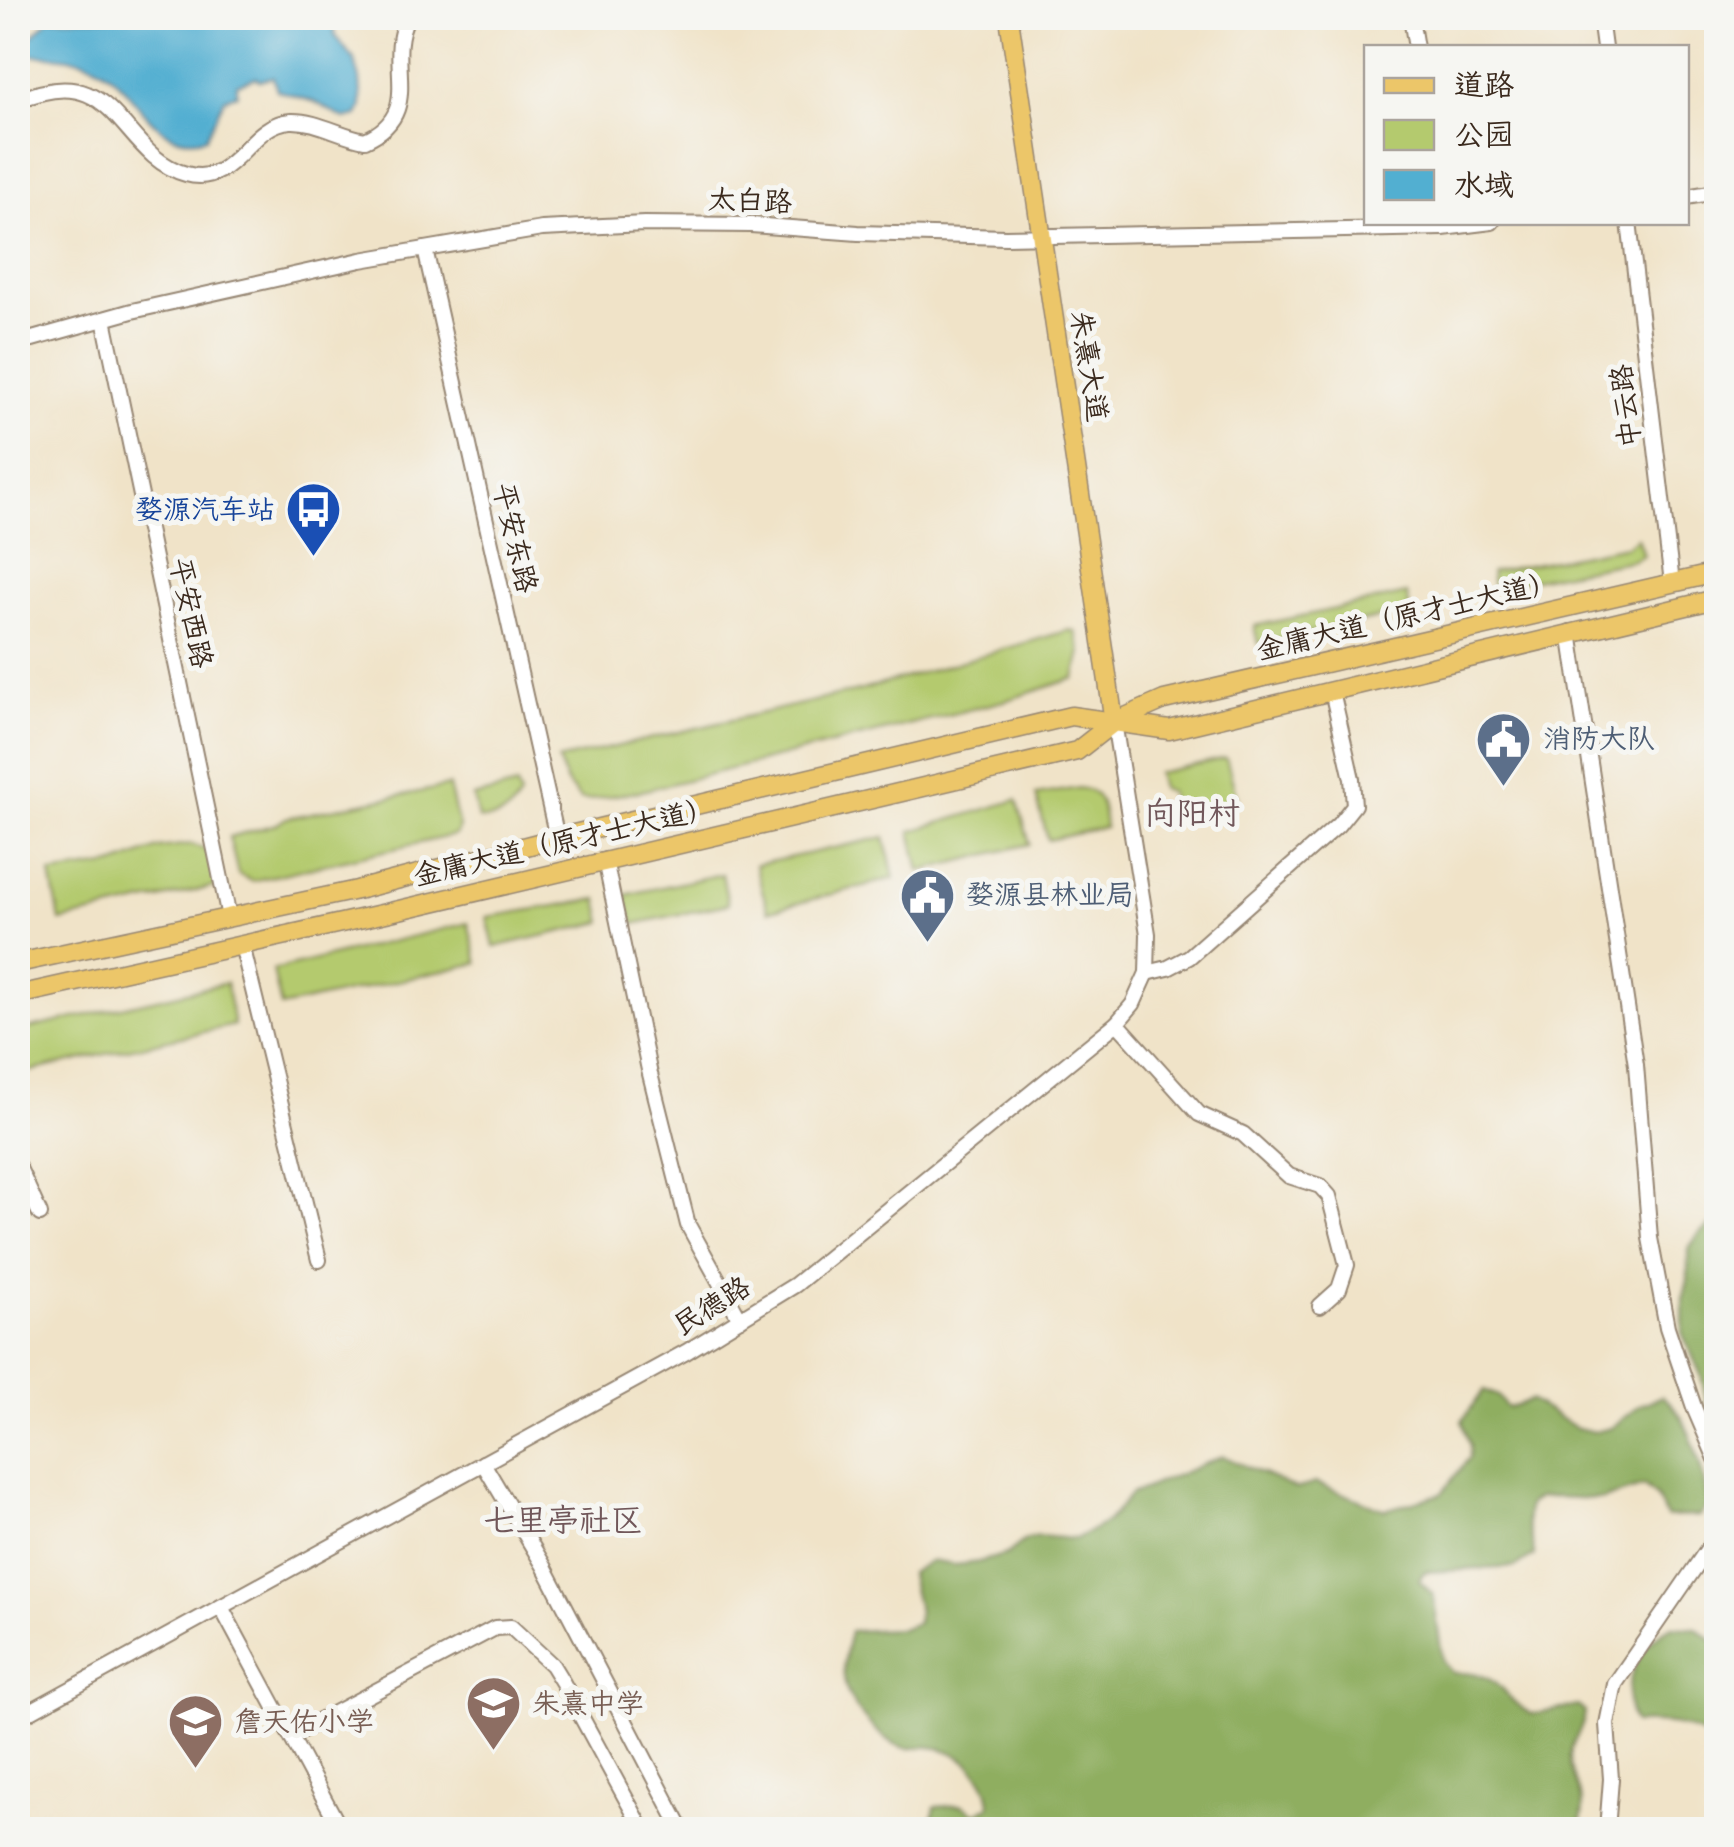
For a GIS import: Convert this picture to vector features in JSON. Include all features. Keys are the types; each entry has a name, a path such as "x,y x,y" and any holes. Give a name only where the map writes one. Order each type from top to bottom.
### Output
{"main road":[{"name":"朱熹大道","path":"1008,18 1114,722"},
{"name":"金庸大道（原才士大道）","path":"18,995 1077,750 1114,722 1164,700 1716,573"},
{"name":"金庸大道（原才士大道）","path":"18,963 357,890 557,838 1071,716 1169,730 1716,599"}],"street":[{"path":"18,101 51,92 82,92 99,98 168,168 197,177 208,176 230,167 260,134 280,124 309,123 366,140 388,128 400,102 399,38 407,18"},
{"path":"1411,18 1416,45"},
{"path":"1600,18 1604,45"},
{"path":"1689,196 1716,192"},
{"name":"太白路","path":"18,343 104,319 361,260 542,229 644,224 751,225 952,236 1442,225"},
{"name":"中云路","path":"1629,225 1672,583"},
{"name":"平安东路","path":"426,249 557,838"},
{"name":"平安西路","path":"104,319 229,917"},
{"path":"1570,632 1636,1066 1650,1238 1667,1327 1716,1459"},
{"path":"1147,973 1189,957 1338,825 1354,804 1332,690"},
{"name":"民德路","path":"18,1718 740,1319 795,1284 1117,1024 1134,1004 1147,973 1148,934 1114,722"},
{"path":"605,860 649,1070 688,1225 740,1319"},
{"path":"242,945 319,1260"},
{"path":"1117,1024 1198,1114 1243,1134 1289,1176 1320,1186 1329,1196 1347,1265 1338,1290 1320,1306"},
{"path":"18,1166 40,1214"},
{"path":"483,1463 544,1566 682,1830"},
{"path":"1607,1830 1612,1779 1607,1724 1615,1684 1716,1537"},
{"path":"221,1607 341,1830"},
{"path":"292,1735 495,1628 511,1627 558,1674 643,1830"}],"green space":[{"path":"1637,538 1643,555 1634,560 1493,587 1491,572 1626,546"},
{"path":"1407,594 1410,611 1258,644 1254,626"},
{"path":"1070,630 1076,632 1081,652 1075,678 1004,701 646,790 587,800 580,799 566,782 558,760 862,690"},
{"path":"1226,758 1237,798 1173,813 1169,791 1161,789 1157,773"},
{"path":"449,786 459,827 455,835 252,881 238,874 229,837 286,818"},
{"path":"517,786 520,796 508,811 497,817 478,818 473,797"},
{"path":"1079,788 1097,796 1105,827 1048,840 1036,795"},
{"path":"1017,800 1030,844 920,871 911,831"},
{"path":"885,837 894,878 768,911 755,865"},
{"path":"191,844 212,852 217,886 60,921 51,874 113,865 158,848"},
{"path":"722,874 728,904 633,924 625,895"},
{"path":"598,899 603,922 494,947 487,917"},
{"path":"468,923 478,963 281,1007 273,970"},
{"path":"226,983 234,1025 18,1074 18,1031"},
{"path":"1716,1221 1716,1413 1707,1406 1701,1375 1683,1335 1683,1299 1688,1280 1688,1249"},
{"path":"1484,1390 1498,1396 1507,1408 1531,1400 1574,1427 1594,1432 1611,1428 1640,1405 1662,1396 1680,1415 1703,1477 1708,1505 1699,1516 1666,1517 1657,1497 1644,1486 1603,1499 1538,1498 1529,1504 1527,1513 1534,1555 1516,1567 1424,1572 1419,1580 1433,1595 1443,1662 1453,1673 1470,1673 1491,1680 1531,1714 1578,1706 1585,1712 1570,1760 1583,1808 1577,1829 930,1829 935,1807 962,1805 976,1813 990,1806 984,1784 971,1766 952,1753 930,1747 907,1748 888,1740 860,1713 844,1677 850,1631 901,1629 917,1623 910,1573 930,1561 955,1565 1007,1554 1025,1540 1038,1536 1075,1539 1107,1522 1131,1494 1223,1456 1296,1489 1316,1483 1385,1510 1441,1494 1469,1458 1470,1446 1462,1421"},
{"path":"1673,1626 1696,1628 1716,1643 1716,1745 1678,1725 1634,1723 1629,1710 1634,1667 1650,1642"}],"water":[{"path":"50,18 334,18 335,36 354,59 362,108 358,116 344,119 317,103 277,90 273,77 257,77 237,84 237,94 225,98 206,137 188,140 172,136 95,65 70,58 25,55 23,46"}],"place":[{"name":"婺源汽车站","path":"314,559"},
{"name":"消防大队","path":"1504,788"},
{"name":"婺源县林业局","path":"927,944"},
{"name":"朱熹中学","path":"493,1753"},
{"name":"詹天佑小学","path":"195,1771"}],"district":[{"name":"向阳村","path":"1192,813"},
{"name":"七里亭社区","path":"563,1520"}]}
